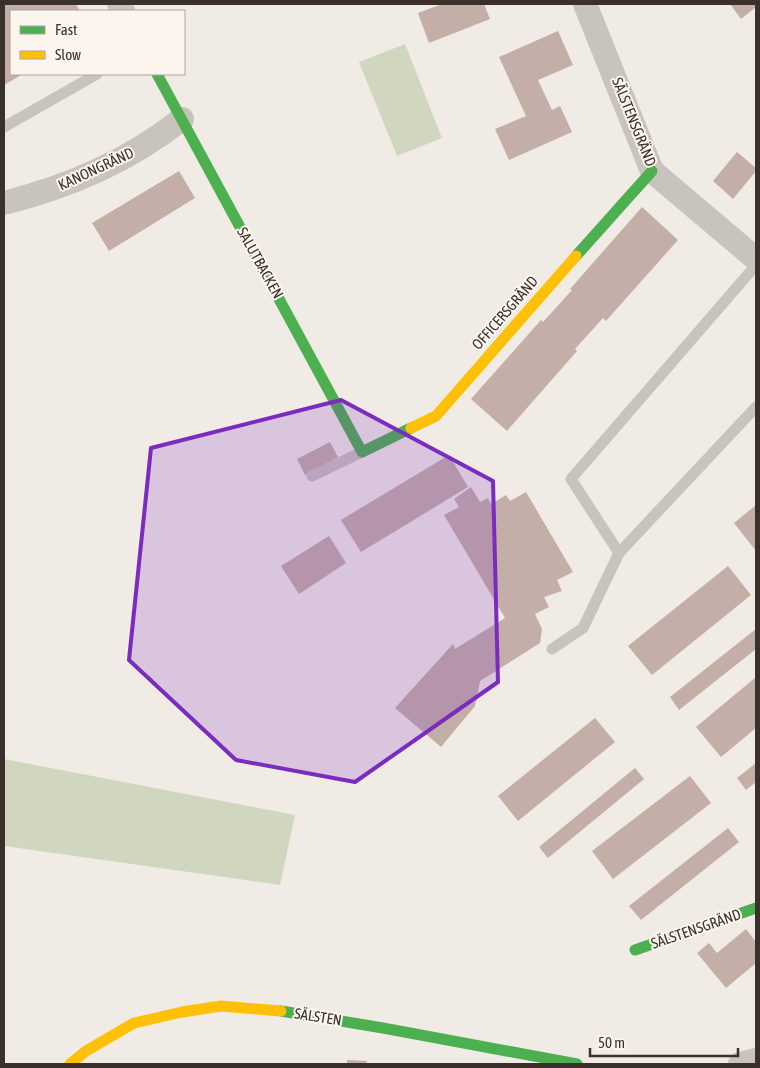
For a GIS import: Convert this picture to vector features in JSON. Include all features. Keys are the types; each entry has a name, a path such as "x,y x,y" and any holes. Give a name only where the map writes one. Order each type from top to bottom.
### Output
{"street":[{"name":"SÄLSTENSGRÄND","path":"585,4 652,171 756,260"},
{"name":"SALUTBACKEN","path":"158,75 362,452"},
{"name":"KANONGRÄND","path":"4,203 44,193 114,164 156,139 182,119"},
{"name":"OFFICERSGRÄND","path":"362,452 436,416 542,293 652,171"},
{"name":"SÄLSTENSGRÄND","path":"635,950 756,908"},
{"name":"SÄLSTEN","path":"70,1064 86,1051 134,1023 182,1012 221,1006 266,1009 577,1064"},
{"path":"740,1064 756,1060"}],"lane":[{"path":"4,127 95,75"},
{"path":"619,553 570,478 756,265"},
{"path":"552,649 583,628 619,553 756,407"},
{"path":"312,476 362,452"}],"highlighted area":[{"path":"341,400 493,481 498,682 355,782 236,760 129,660 151,448"}],"green space":[{"path":"405,44 442,138 397,156 359,62"},
{"path":"4,759 295,815 280,885 4,846"}],"building":[{"path":"4,4 76,4 79,10 10,10 10,75 21,75 4,85"},
{"path":"442,4 484,4 490,19 429,43 418,13"},
{"path":"730,4 756,4 756,7 741,19"},
{"path":"558,31 573,65 538,80 552,110 560,106 572,132 509,160 495,129 526,116 499,57"},
{"path":"737,152 756,168 756,171 733,199 713,181"},
{"path":"179,171 195,198 109,251 92,223"},
{"path":"642,207 678,240 606,321 603,318 575,349 577,351 507,431 471,399 541,320 543,322 572,290 570,289"},
{"path":"330,442 338,457 305,475 297,459"},
{"path":"449,455 468,487 361,552 341,520"},
{"path":"471,487 480,502 488,498 491,504 506,495 510,501 526,492 573,572 557,580 562,591 544,597 549,607 535,614 542,629 540,643 480,681 475,706 441,747 395,708 453,644 455,649 505,618 444,515 459,507 454,499"},
{"path":"756,505 756,551 734,523"},
{"path":"329,536 346,563 299,594 281,566"},
{"path":"728,566 751,595 652,675 628,646"},
{"path":"756,629 756,649 679,710 670,697"},
{"path":"756,677 756,728 721,757 696,727"},
{"path":"595,718 615,742 518,821 498,796"},
{"path":"756,763 756,782 746,790 737,778"},
{"path":"635,768 644,779 548,858 539,847"},
{"path":"690,776 711,803 613,879 592,851"},
{"path":"728,828 739,842 641,920 629,906"},
{"path":"746,929 756,942 756,963 726,988 697,953 709,943 717,953"},
{"path":"347,1060 367,1061 366,1064 347,1064"}],"traffic: fast":[{"path":"158,75 362,452 411,428"},
{"path":"576,256 652,171"},
{"path":"635,950 756,908"},
{"path":"281,1011 577,1064"}],"traffic: slow":[{"path":"411,428 436,416 576,256"},
{"path":"70,1064 86,1051 134,1023 182,1012 221,1006 281,1011"}]}
